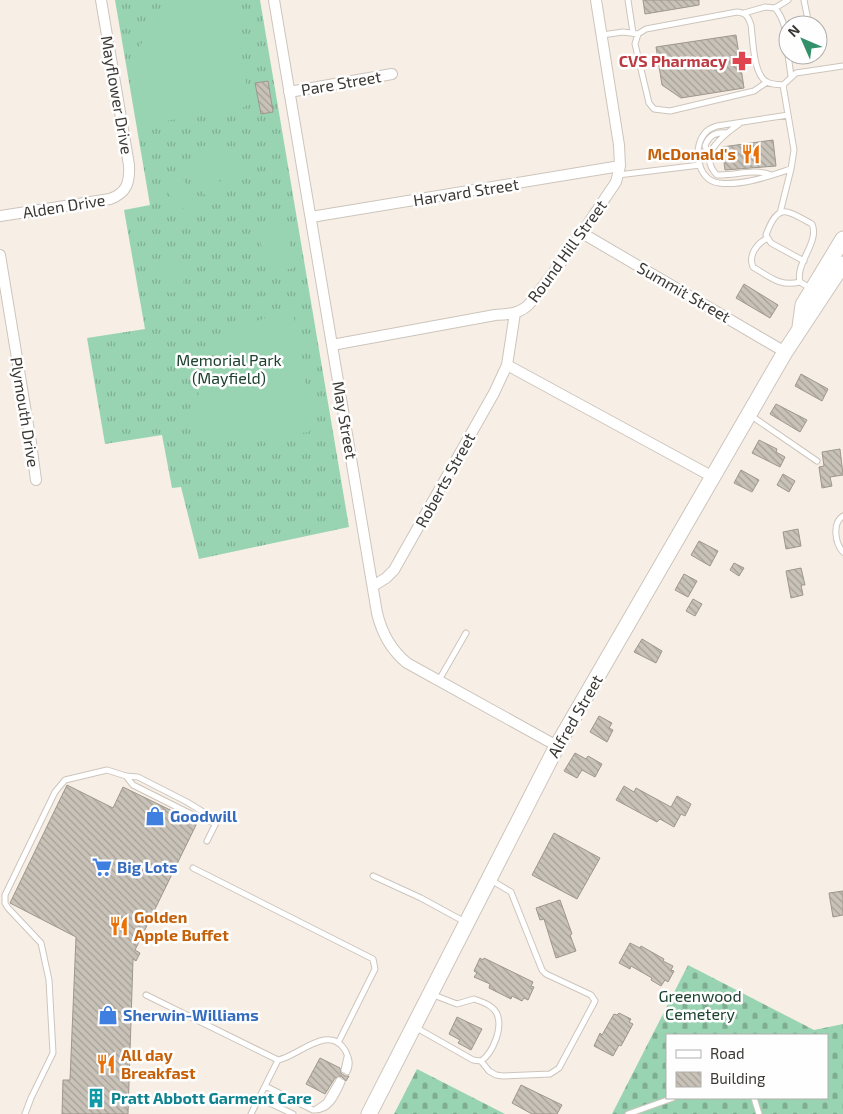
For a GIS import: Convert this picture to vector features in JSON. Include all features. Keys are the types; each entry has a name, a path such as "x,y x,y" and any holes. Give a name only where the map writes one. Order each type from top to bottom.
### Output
{"main road":[{"name":"Alfred Street","path":"800,328 806,286 843,239"},
{"name":"Alfred Street","path":"369,1114 557,746 785,352 843,264"}],"street":[{"name":"Mayflower Drive","path":"101,0 129,165 129,181 125,190"},
{"name":"May Street","path":"274,0 380,624 391,646 407,663 557,746"},
{"name":"Round Hill Street","path":"332,345 495,315 516,313 525,309 531,302 611,190 619,171 620,145 596,0"},
{"name":"Pare Street","path":"289,92 392,74"},
{"name":"Harvard Street","path":"311,217 619,171"},
{"name":"Alden Drive","path":"0,216 110,199 117,197 125,190"},
{"name":"Summit Street","path":"582,233 785,352"},
{"name":"Plymouth Drive","path":"0,255 36,480"},
{"name":"Roberts Street","path":"373,586 386,578 394,570 494,393 507,365 516,313"},
{"path":"507,365 712,477"}],"lane":[{"path":"628,0 636,34 635,44 648,103 654,109 670,111 754,91 767,82"},
{"path":"602,35 623,32 636,34 646,29 731,13 744,13 765,7 775,8 788,0"},
{"path":"804,0 807,15"},
{"path":"775,8 781,15"},
{"path":"744,13 751,25 758,72 767,82 783,85"},
{"path":"790,65 791,76"},
{"path":"783,85 796,73 843,66"},
{"path":"780,213 794,150 783,85"},
{"path":"788,115 717,126 708,130 699,144 700,165 703,174 708,180 718,183 747,181 791,169"},
{"path":"709,156 727,133 741,122"},
{"path":"727,133 718,132 707,140 705,146 709,156 709,163 717,175 727,176 762,171 771,176"},
{"path":"619,171 700,165"},
{"path":"804,261 771,243 766,235 774,216 790,212 812,224 814,230 804,261 800,272 806,286"},
{"path":"768,238 757,246 753,253 751,261 753,266 783,284 806,286"},
{"path":"749,414 817,461"},
{"path":"843,516 837,522 836,529 838,543 843,552"},
{"path":"438,681 466,633"},
{"path":"25,1114 54,1053 49,980 41,943 8,908 5,903 5,895 55,792 65,780 107,770 126,776 138,777 205,813 216,823"},
{"path":"126,776 133,785 201,819 216,823"},
{"path":"207,840 216,823"},
{"path":"193,868 373,958 375,969 338,1043"},
{"path":"373,876 421,898 468,923"},
{"path":"414,1027 473,1060 481,1061 492,1072 503,1076 550,1074 556,1072 559,1068 594,1001 591,995 546,974 542,970 511,892 490,880"},
{"path":"431,994 457,1004 474,999 494,1010 498,1020 498,1032 488,1056 481,1061"},
{"path":"146,995 278,1060 291,1057 309,1044 325,1039 338,1043 344,1047 350,1065 345,1071"},
{"path":"251,1114 278,1060"},
{"path":"265,1086 310,1110 324,1105 341,1081"},
{"path":"259,1098 293,1114"},
{"path":"628,1114 670,1099"},
{"path":"754,1099 759,1114"}],"green space":[{"name":"Memorial Park (Mayfield)","path":"115,0 260,0 349,527 199,559 181,487 172,488 162,435 105,444 87,338 145,329 124,210 150,205"},
{"path":"207,0 234,0 249,102 245,107 138,126 131,72 135,55 153,27 173,8"},
{"path":"212,138 241,168 227,181 198,152"},
{"path":"194,155 223,185 209,199 180,169"},
{"path":"176,173 205,203 191,216 162,187"},
{"path":"284,217 294,268 267,274 257,223"},
{"path":"177,249 185,290 170,293 163,251"},
{"path":"293,312 306,385 310,385 316,422 309,432 271,437 270,433 196,440 195,422 200,388 213,357 237,332 252,323"},
{"name":"Greenwood Cemetery","path":"688,965 814,1030 843,1024 843,1114 612,1114"},
{"path":"417,1069 505,1114 394,1114"}],"building":[{"path":"643,0 699,0 699,5 645,14"},
{"path":"736,35 744,88 681,98 662,85 656,47"},
{"path":"268,81 273,112 261,114 255,83"},
{"path":"773,140 776,166 725,170 722,147"},
{"path":"744,284 778,305 770,318 736,298"},
{"path":"801,374 828,389 822,401 795,386"},
{"path":"776,404 807,420 800,432 770,414"},
{"path":"759,440 777,449 776,452 785,457 780,467 752,453"},
{"path":"840,449 843,475 830,477 832,486 822,488 819,467 824,466 822,452"},
{"path":"741,470 759,480 752,492 734,483"},
{"path":"783,474 795,481 789,492 777,485"},
{"path":"798,529 801,546 786,549 783,532"},
{"path":"699,541 718,551 710,566 691,555"},
{"path":"734,563 744,568 739,576 730,570"},
{"path":"801,568 805,585 801,585 803,595 791,598 786,571"},
{"path":"684,574 697,581 688,597 675,590"},
{"path":"693,599 702,604 695,616 686,611"},
{"path":"642,639 662,651 656,663 634,652"},
{"path":"599,716 612,723 609,728 613,730 607,742 590,732"},
{"path":"575,753 586,759 588,756 602,764 595,777 582,770 577,778 564,771"},
{"path":"67,785 113,808 123,787 197,823 135,950 140,953 136,961 133,959 128,1114 62,1114 63,1080 70,1080 76,937 10,903"},
{"path":"624,786 634,792 636,788 671,807 677,796 691,804 685,816 681,814 674,827 660,819 657,822 616,800"},
{"path":"554,833 600,858 577,899 532,875"},
{"path":"843,891 843,915 833,917 829,893"},
{"path":"560,900 576,951 556,958 544,919 540,920 536,908"},
{"path":"630,943 640,948 641,946 673,966 671,970 674,971 668,982 665,980 661,986 651,980 652,978 631,966 630,969 619,963"},
{"path":"480,958 483,960 484,958 533,982 531,986 534,987 528,1000 524,998 522,1001 512,996 511,999 489,988 490,984 474,977 477,973 474,971"},
{"path":"619,1013 631,1019 629,1022 633,1024 613,1056 594,1046 600,1033 602,1035 614,1014 617,1015"},
{"path":"457,1017 482,1029 471,1050 458,1043 460,1040 449,1034"},
{"path":"320,1058 340,1068 341,1073 345,1076 349,1076 346,1081 341,1076 335,1078 325,1094 306,1084"},
{"path":"521,1085 562,1105 557,1114 532,1114 512,1103"}],"place":[{"name":"CVS Pharmacy","path":"742,61"},
{"name":"McDonald's","path":"751,154"},
{"name":"Goodwill","path":"155,816"},
{"name":"Big Lots","path":"102,867"},
{"name":"Golden Apple Buffet","path":"119,926"},
{"name":"Sherwin-Williams","path":"108,1015"},
{"name":"All day Breakfast","path":"106,1064"},
{"name":"Pratt Abbott Garment Care","path":"96,1098"}]}
